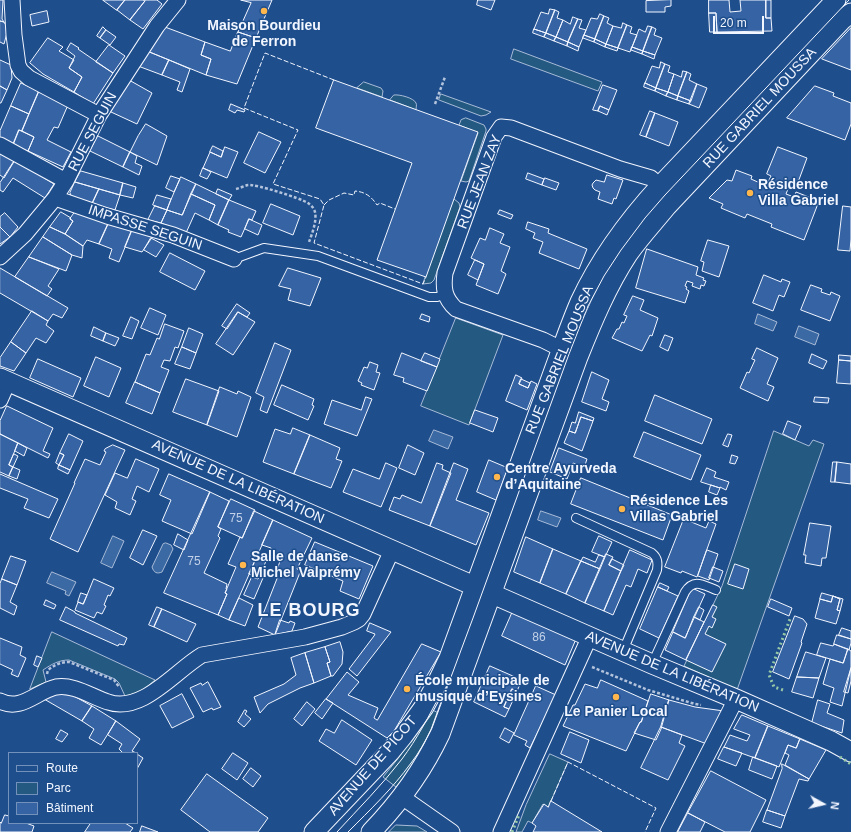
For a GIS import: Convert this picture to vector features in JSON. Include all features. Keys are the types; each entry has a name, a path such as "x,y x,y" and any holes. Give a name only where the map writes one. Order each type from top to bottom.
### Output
{"street":[{"path":"12,0 14,35 18,65 21,71 29,78 99,115"},
{"name":"RUE SEGUIN","path":"0,257 25,234 56,198 99,115 157,26 178,0"},
{"name":"RUE GABRIEL MOUSSA","path":"483,590 561,351 580,303 597,271 613,245 636,213 836,0"},
{"name":"RUE GABRIEL MOUSSA","path":"483,590 597,310 628,254 667,206 842,20 851,13"},
{"name":"RUE JEAN ZAY","path":"446,294 444,284 446,273 494,137 501,127 511,128 651,178 660,186"},
{"path":"0,145 66,181"},
{"path":"660,186 665,195 667,206"},
{"name":"IMPASSE SEGUIN","path":"56,198 107,216 173,235 234,259"},
{"path":"446,294 451,304 456,309 543,340 561,351"},
{"path":"0,400 4,380"},
{"name":"AVENUE DE LA LIBÉRATION","path":"4,380 652,664 736,699 831,741 851,752"},
{"path":"0,701 5,704 13,705 55,687 65,686 74,688 109,703 118,704 139,701 202,655 306,637 348,625 359,619 363,614 392,550"},
{"path":"372,832 402,797 431,752 440,734 483,590"},
{"name":"AVENUE DE PICOT","path":"314,832 390,752 415,720 437,683 483,590"},
{"path":"501,832 590,636"},
{"path":"668,832 736,699"},
{"path":"402,797 452,832"}],"lane":[{"path":"234,259 264,248 318,256 429,296 437,297 446,294"},
{"path":"576,518 652,553 657,560 657,570 623,651"},
{"path":"652,664 688,587 693,584 699,584 716,590"}],"path":[{"path":"435,104 445,77"},
{"path":"236,189 248,185 298,198 309,203 316,213 309,243 308,255"},
{"path":"578,662 648,690 702,705"}],"green space":[{"path":"514,49 602,82 598,91 511,59"},
{"path":"364,82 381,88 383,91 382,97 357,88"},
{"path":"441,94 491,112 481,116 439,100"},
{"path":"394,95 403,96 415,101 416,110 390,100"},
{"path":"466,118 484,125 486,131 469,181 466,182 461,181 478,133 459,125 461,120"},
{"path":"454,199 459,203 460,207 434,280 431,283 423,284"},
{"path":"456,318 503,335 469,425 421,406"},
{"path":"774,431 809,446 813,440 824,444 737,690 684,666 722,586"},
{"path":"52,632 155,680 141,692 125,696 119,683 115,679 69,660 65,660 43,670 46,682 30,689"},
{"path":"429,708 442,715 415,765 396,787 383,777 400,756"},
{"path":"550,754 568,762 551,801 548,807 543,804 532,823 528,821 522,832 516,832 526,805"},
{"path":"396,825 417,826 427,832 389,832"}],"shaded area":[{"path":"758,314 777,322 773,331 755,324"},
{"path":"799,326 819,334 815,345 795,337"},
{"path":"434,430 453,437 448,449 429,441"},
{"path":"541,511 561,518 557,527 538,520"},
{"path":"113,536 124,541 112,568 101,563"},
{"path":"166,543 171,545 173,549 162,572 159,573 154,571 152,567 163,544"},
{"path":"52,572 76,582 69,596 65,594 66,591 47,583"}],"building":[{"path":"0,0 3,0 2,19 4,22 0,21"},
{"path":"103,0 125,0 117,10"},
{"path":"125,0 145,1 130,20 117,10"},
{"path":"146,0 157,0 162,4 143,29 130,20"},
{"path":"241,0 272,0 256,38 238,32 251,3"},
{"path":"478,0 495,0 491,10 477,5"},
{"path":"671,0 671,6 665,7 665,12 646,12 646,1"},
{"path":"709,0 729,0 730,12 741,11 740,0 766,0 766,18 771,18 772,31 717,32 716,13 709,13"},
{"path":"766,0 771,0 771,18 766,18"},
{"path":"550,9 555,10 546,33 534,29 541,12 548,14"},
{"path":"555,10 559,12 557,18 563,20 556,37 546,33"},
{"path":"47,11 49,22 32,26 30,15"},
{"path":"709,13 716,13 717,32 710,32"},
{"path":"600,14 604,16 595,39 584,35 591,18 597,19"},
{"path":"604,16 609,18 607,23 613,26 606,44 595,39"},
{"path":"573,17 578,19 568,42 556,37 563,20 570,24"},
{"path":"578,19 582,20 579,28 586,30 579,47 568,42"},
{"path":"0,21 4,22 8,29 4,44 0,42"},
{"path":"623,23 627,25 618,48 606,44 613,26 621,28"},
{"path":"627,25 632,27 630,33 637,35 630,52 618,48"},
{"path":"648,26 652,27 643,51 632,47 639,29 645,32"},
{"path":"103,27 106,30 100,38 97,36"},
{"path":"165,27 205,42 201,55 211,59 206,75 147,51"},
{"path":"652,27 656,29 654,35 662,38 655,55 643,51"},
{"path":"851,28 851,70 822,59"},
{"path":"534,29 546,33 544,37 533,33"},
{"path":"106,30 116,37 110,45 100,38"},
{"path":"238,32 256,38 237,84 206,75 211,59 201,55 205,42 230,51"},
{"path":"546,33 556,37 554,41 544,37"},
{"path":"584,35 595,39 594,42 583,38"},
{"path":"556,37 568,42 567,46 554,41"},
{"path":"48,38 63,47 59,51 74,60 69,68 82,77 74,92 43,74 30,63"},
{"path":"595,39 606,44 605,47 594,42"},
{"path":"568,42 579,47 578,51 567,46"},
{"path":"71,43 113,73 93,104 74,92 82,77 69,68 75,56 67,50"},
{"path":"606,44 618,48 617,51 605,47"},
{"path":"109,45 125,56 113,73 96,62"},
{"path":"632,47 643,51 642,54 631,50"},
{"path":"147,51 169,60 162,75 138,66"},
{"path":"643,51 655,55 654,59 642,54"},
{"path":"0,60 11,65 12,78 7,90 0,86"},
{"path":"169,60 190,69 182,92 177,90 180,82 162,75"},
{"path":"661,62 665,64 656,88 645,83 652,66 659,68"},
{"path":"665,64 670,66 668,72 674,74 668,92 656,88"},
{"path":"683,71 687,72 678,96 668,92 674,74 681,77"},
{"path":"687,72 691,74 689,80 697,84 691,101 678,96"},
{"path":"129,80 152,93 137,124 111,112"},
{"path":"334,80 478,132 426,277 377,260 412,163 316,128"},
{"path":"21,83 39,91 29,114 11,106"},
{"path":"645,83 656,88 655,91 644,87"},
{"path":"697,84 707,88 699,108 689,104"},
{"path":"603,85 617,90 609,110 600,106 598,111 593,110"},
{"path":"0,86 7,90 1,103 0,103"},
{"path":"815,86 834,93 833,96 851,103 851,124 845,140 787,118"},
{"path":"656,88 668,92 666,96 655,91"},
{"path":"39,91 68,105 58,128 54,127 47,140 71,152 63,167 28,151 34,137 22,131"},
{"path":"668,92 678,96 677,100 666,96"},
{"path":"678,96 691,101 689,104 677,100"},
{"path":"231,104 245,110 244,112 237,110 235,113 229,110"},
{"path":"11,106 29,114 22,131 19,130 13,145 0,139 0,131"},
{"path":"600,106 609,110 607,115 598,111"},
{"path":"650,111 655,113 646,137 640,135"},
{"path":"655,113 678,122 669,146 646,137"},
{"path":"146,124 167,136 157,165 130,152"},
{"path":"19,130 34,137 28,151 13,145"},
{"path":"259,132 281,142 265,173 244,163"},
{"path":"98,136 130,152 123,167 90,151"},
{"path":"213,146 223,151 221,157 210,152"},
{"path":"225,147 238,152 227,178 203,168 210,152 221,157"},
{"name":"Résidence Villa Gabriel","path":"778,147 807,158 797,185 787,182 785,188 788,189 786,194 794,197 796,192 819,201 804,240 771,227 772,224 747,214 745,218 721,208 723,204 709,198 727,180 732,181 736,170 752,176 751,179 760,183 761,180 768,182 771,176 767,174"},
{"path":"0,151 15,160 4,178 0,175"},
{"path":"130,152 137,156 135,163 142,166 139,175 123,167"},
{"path":"15,160 54,184 45,198 13,178 3,192 0,190 0,183"},
{"path":"203,168 211,172 207,179 200,176"},
{"path":"81,171 123,183 120,195 75,182"},
{"path":"528,173 544,179 542,185 526,179"},
{"path":"607,175 623,180 616,199 614,198 612,204 598,199 600,192 595,190 592,185 596,180 604,182"},
{"path":"171,176 180,179 174,192 166,188"},
{"path":"181,177 196,184 182,215 167,210"},
{"path":"545,178 559,183 556,190 542,185"},
{"path":"75,182 99,189 92,204 72,198 70,193"},
{"path":"123,183 136,187 133,198 120,195"},
{"path":"196,184 229,200 218,225 209,220 215,205 191,194"},
{"path":"99,189 120,195 115,210 92,204"},
{"path":"218,189 232,195 229,200 216,194"},
{"path":"191,194 215,205 209,220 195,213 186,233 161,223 167,210 182,215"},
{"path":"157,195 171,199 167,210 153,205"},
{"path":"229,200 256,211 252,220 249,219 241,237 228,232 229,230 218,225"},
{"path":"271,204 300,216 293,235 263,223"},
{"path":"155,206 167,210 161,223 148,220"},
{"path":"843,206 851,207 850,251 838,250"},
{"path":"500,210 513,215 511,219 498,214"},
{"path":"61,212 73,221 65,234 50,227"},
{"path":"75,212 109,222 99,244 87,240 83,246 65,234 73,221 70,219"},
{"path":"5,213 18,227 10,237 0,227 0,217"},
{"path":"249,219 262,225 258,235 245,229"},
{"path":"109,222 132,230 119,262 109,258 112,249 99,244"},
{"path":"528,222 549,229 548,233 587,249 579,269 539,253 543,242 533,238 535,233 526,229"},
{"path":"0,227 10,237 0,244"},
{"path":"50,227 65,234 83,246 82,258 72,255 43,237"},
{"path":"490,228 504,234 500,243 510,247 501,271 506,274 498,294 476,285 484,264 471,258 480,238 485,240"},
{"path":"132,230 153,236 142,252 125,247"},
{"path":"43,237 72,255 66,271 29,257"},
{"path":"151,238 164,245 156,257 144,250"},
{"path":"708,240 729,246 719,277 702,271 704,262 701,261"},
{"path":"647,249 698,267 696,275 704,278 703,280 706,281 704,286 701,285 700,289 692,286 693,283 687,281 685,286 689,291 685,303 636,288"},
{"path":"170,253 205,271 195,290 160,272"},
{"path":"29,257 59,269 48,286 52,289 47,296 15,277"},
{"path":"475,260 484,264 478,280 468,275"},
{"path":"0,268 68,308 62,318 53,314 48,321 0,293"},
{"path":"288,268 321,278 310,306 288,300 291,289 279,286"},
{"path":"764,275 781,282 782,279 790,282 784,297 779,295 773,311 753,303"},
{"path":"811,285 822,289 821,292 830,295 831,292 840,296 830,321 801,310"},
{"path":"633,296 644,300 640,310 658,318 652,336 650,335 642,351 612,338 622,322 624,323 627,316 624,315"},
{"path":"237,304 250,313 247,317 238,312 227,329 222,326"},
{"path":"150,308 166,315 158,335 141,328"},
{"path":"32,311 48,321 46,325 54,331 46,343 36,338 26,353 11,342"},
{"path":"238,312 255,322 233,355 216,344"},
{"path":"422,314 430,317 429,322 420,319"},
{"path":"131,317 139,321 132,339 123,336"},
{"path":"165,324 184,331 178,348 175,347 170,361 164,360 161,367 169,370 160,393 135,382 146,354 150,355"},
{"path":"94,327 106,333 103,341 91,336"},
{"path":"189,328 203,334 196,353 182,347"},
{"path":"106,333 119,338 115,346 103,341"},
{"path":"665,335 673,338 668,351 660,347"},
{"path":"11,342 26,353 14,371 0,366 0,358"},
{"path":"275,343 291,350 267,413 260,410 264,397 256,393"},
{"path":"182,347 196,353 190,369 175,364"},
{"path":"757,348 778,358 767,384 774,387 768,401 740,388 747,372 749,373 755,360 752,359"},
{"path":"402,353 437,367 427,391 403,382 404,378 394,375"},
{"path":"425,353 440,359 437,367 421,361"},
{"path":"812,354 827,361 823,369 809,363"},
{"path":"839,355 851,356 851,361 839,360"},
{"path":"96,357 121,368 109,397 84,386"},
{"path":"38,359 81,378 73,397 30,378"},
{"path":"839,360 851,361 851,384 837,383"},
{"path":"370,362 378,365 376,372 380,373 374,390 361,385 362,383 358,381 364,367 367,368"},
{"path":"592,372 609,380 602,399 609,402 606,411 582,402"},
{"path":"516,375 522,378 519,384 528,388 531,381 537,384 527,410 506,401"},
{"path":"186,379 219,391 207,425 173,412"},
{"path":"521,379 530,383 528,388 519,384"},
{"path":"135,382 160,393 152,414 126,403"},
{"path":"282,385 314,399 312,405 314,406 308,420 274,405"},
{"path":"220,387 237,394 238,391 251,397 237,437 207,425"},
{"path":"655,395 712,419 702,444 645,421"},
{"path":"366,397 372,399 357,436 324,424 332,400 361,410"},
{"path":"815,397 829,398 828,403 814,402"},
{"path":"7,406 53,428 43,451 50,454 48,458 0,434 0,421"},
{"path":"475,410 498,418 493,432 470,423"},
{"path":"579,412 594,418 593,421 581,417 575,433 569,431 572,422 575,423"},
{"path":"581,417 593,421 582,451 564,443 569,431 575,433"},
{"path":"788,421 801,426 795,440 783,434"},
{"path":"293,428 310,435 294,474 263,462 275,429 290,434"},
{"name":"Résidence Les Villas Gabriel","path":"644,432 701,455 691,480 634,457"},
{"path":"0,434 18,443 9,465 13,467 9,476 0,472"},
{"path":"69,434 83,441 70,470 59,465 64,455 60,453"},
{"path":"728,434 732,435 728,447 723,445"},
{"path":"310,435 340,448 336,459 342,461 331,488 294,474"},
{"path":"18,443 27,448 24,456 15,451"},
{"path":"113,445 125,450 78,552 50,539 85,459 100,465 106,452 104,451 105,449"},
{"path":"408,445 424,453 415,475 399,468"},
{"path":"559,448 587,459 584,468 573,463 567,479 550,472"},
{"path":"60,453 64,455 59,465 56,463"},
{"path":"14,454 18,456 13,467 9,465"},
{"path":"732,455 738,457 735,464 730,463"},
{"path":"136,459 159,469 149,492 137,486 132,499 136,501 130,515 115,508 117,502 105,495 115,473 127,478"},
{"path":"489,460 508,468 496,500 477,492"},
{"path":"833,462 837,462 835,482 831,482"},
{"path":"837,462 851,464 851,484 835,482"},
{"path":"386,463 397,468 381,507 343,492 353,469 379,479"},
{"path":"437,463 443,465 442,469 451,473 430,526 389,510 394,497 400,499 402,495 421,503"},
{"path":"454,463 468,469 456,500 489,513 476,545 430,526"},
{"path":"59,465 70,470 68,474 58,469"},
{"path":"13,467 20,470 17,479 9,476"},
{"path":"707,468 716,472 714,477 729,482 726,490 701,482"},
{"path":"0,474 58,499 49,518 24,508 28,499 0,488"},
{"path":"169,474 210,492 192,534 162,521 171,500 160,495"},
{"name":"Résidence Les Villas Gabriel","path":"581,478 672,515 663,540 571,504"},
{"path":"711,485 720,488 717,495 709,492"},
{"path":"210,492 229,501 218,527 221,529 218,536 220,538 204,573 227,584 225,593 227,594 218,615 164,593"},
{"path":"231,499 255,510 242,538 218,527"},
{"name":"Salle de danse Michel Valprémy","path":"254,511 273,520 229,620 218,615 236,567 228,564"},
{"path":"684,519 706,528 709,521 716,524 697,577 682,571 681,573 665,567"},
{"path":"273,520 312,538 297,569 301,570 275,635 258,627 280,571 277,570 280,561 269,555 271,548 262,545"},
{"path":"810,523 831,526 826,558 822,558 821,566 805,563 806,555 804,555"},
{"path":"143,530 157,536 143,565 130,558"},
{"path":"178,534 188,540 184,550 174,545"},
{"path":"599,536 612,542 605,557 592,552"},
{"path":"526,537 553,549 540,583 514,572"},
{"path":"315,542 373,566 359,599 340,591 343,581 305,565"},
{"path":"553,549 581,561 566,594 540,583"},
{"path":"630,550 652,560 647,573 638,569 631,587 626,585 613,615 604,611"},
{"path":"707,550 718,554 709,580 698,576"},
{"path":"606,554 613,557 609,565 621,571 604,611 585,603"},
{"path":"599,555 605,557 600,569 581,561 583,557 595,562"},
{"path":"11,556 26,561 17,585 2,579"},
{"path":"257,557 266,561 259,578 249,574"},
{"path":"612,559 624,565 621,571 609,565"},
{"path":"581,561 600,569 585,603 566,594"},
{"path":"735,564 749,569 743,589 728,584"},
{"path":"713,567 723,571 719,582 709,578"},
{"path":"252,577 258,579 259,577 263,578 254,599 244,595"},
{"path":"2,579 17,585 10,602 17,606 14,615 0,608 0,584"},
{"path":"94,579 114,588 110,596 108,595 104,605 106,606 102,614 97,612 94,618 75,610 78,602 83,604"},
{"path":"660,583 669,587 667,591 658,587"},
{"path":"658,587 678,596 659,638 640,629"},
{"path":"692,588 705,594 685,638 673,632"},
{"path":"81,593 87,595 83,604 78,602"},
{"path":"822,593 833,596 831,602 820,599"},
{"path":"833,596 840,599 837,610 840,611 836,624 815,618 820,599 831,602"},
{"path":"834,596 843,599 840,611 837,610 840,599"},
{"path":"239,598 253,605 245,626 229,620"},
{"path":"771,599 792,608 789,616 768,607"},
{"path":"46,600 56,605 54,609 44,605"},
{"path":"713,605 717,607 712,617 716,619 712,628 709,626 705,634 726,644 712,672 686,660"},
{"path":"66,607 75,613 127,638 124,645 119,644 118,646 60,620"},
{"path":"157,607 162,609 154,627 149,625"},
{"path":"699,607 704,610 700,620 694,617"},
{"path":"162,609 196,624 187,642 154,627"},
{"path":"513,611 576,639 565,665 502,636"},
{"path":"795,616 803,619 807,624 789,679 773,672"},
{"path":"694,617 704,622 686,660 665,650 673,632 685,638"},
{"path":"280,620 295,623 292,631 275,635"},
{"path":"370,623 391,632 357,676 349,669 375,634 367,631"},
{"path":"842,628 851,631 851,639 839,635"},
{"path":"837,635 851,639 849,650 834,644"},
{"path":"0,638 22,647 20,655 26,658 18,677 11,674 13,670 0,664"},
{"path":"340,642 343,652 342,664 333,676 331,676 327,663 330,662 325,647"},
{"path":"821,643 833,646 834,644 848,649 843,663 817,655"},
{"name":"École municipale de musique d’Eysines","path":"422,644 441,652 394,731 387,738 326,699 347,672 359,682 348,695 378,708 374,718 377,720"},
{"path":"325,647 330,662 327,663 331,676 314,683 305,653"},
{"path":"848,649 851,651 851,668 842,706 830,702 834,688 823,684 830,659 843,663"},
{"path":"806,652 826,658 819,678 797,677"},
{"path":"305,653 314,683 300,688 268,704 260,713 254,697 284,684 296,675 291,658"},
{"path":"37,656 42,658 38,667 34,665"},
{"path":"490,666 522,680 517,691 512,689 504,707 509,709 505,717 474,702"},
{"path":"851,668 851,681 848,693 844,692"},
{"path":"797,677 819,678 813,698 792,692"},
{"path":"601,680 648,701 641,722 626,751 563,726 585,684 597,688"},
{"path":"208,682 221,707 213,710 212,708 203,712 190,688 201,683 202,685"},
{"path":"536,686 556,695 530,748 525,745 527,741 514,735"},
{"path":"512,689 517,691 509,709 504,707"},
{"path":"53,694 72,695 92,706 82,721 44,699"},
{"path":"182,694 194,717 172,728 160,706"},
{"path":"651,694 669,700 661,729 656,740 634,733 641,722"},
{"path":"326,699 333,703 322,719 315,713"},
{"path":"669,700 695,707 724,711 707,744 661,727"},
{"path":"818,700 830,704 827,713 844,720 842,733 812,723"},
{"path":"307,702 315,709 302,726 294,719"},
{"path":"92,706 116,721 101,745 89,738 94,729 82,721"},
{"path":"245,710 247,711 245,714 251,719 244,727 238,722"},
{"path":"742,715 768,726 755,758 724,747 730,735 747,741 750,735 734,729"},
{"path":"342,720 372,740 356,765 319,741 326,729 334,733"},
{"path":"116,721 140,739 132,751 134,752 122,752 119,749 122,744 108,735"},
{"path":"768,726 800,739 796,748 788,745 779,767 755,758"},
{"path":"661,727 682,735 679,743 685,746 668,780 641,768"},
{"path":"505,728 514,733 509,743 500,738"},
{"path":"61,730 68,734 62,742 56,739"},
{"path":"570,732 589,740 581,763 561,754"},
{"path":"800,739 826,750 809,779 785,765 789,755 785,753 788,745 796,748"},
{"path":"724,747 742,753 736,766 718,759"},
{"path":"233,753 248,763 237,780 222,769"},
{"path":"138,755 143,758 138,767"},
{"path":"753,757 777,766 772,779 749,770"},
{"path":"782,764 809,779 808,781 799,779 785,816 767,810 782,769"},
{"path":"251,768 261,776 253,787 243,779"},
{"path":"711,771 766,800 750,832 725,832 688,813"},
{"path":"207,774 268,818 258,832 210,832 181,810"},
{"path":"551,801 602,832 533,832 536,826 532,823 544,804 548,807"},
{"path":"767,810 785,816 781,828 763,822"},
{"path":"688,813 705,822 700,832 678,832"},
{"path":"5,815 8,816 8,824 29,824 34,826 32,832 0,832 0,822 1,823"},
{"path":"90,824 127,824 133,828 130,832 85,832"},
{"path":"142,826 158,832 140,832"}],"tram line":[{"path":"348,832 397,781 420,751 432,728 569,354 588,306 604,276 645,218 665,195 849,0"},
{"path":"337,832 402,759 418,735 441,693"}],"hedge":[{"path":"783,690 774,687 769,675 790,619"},
{"path":"840,757 851,764"},
{"path":"512,832 519,815"}],"fence":[{"path":"334,80 265,53 244,108 298,130 273,184 320,199 324,205 314,243 423,284 426,277"},
{"path":"324,205 329,200 344,193 354,195 355,191 368,195 377,205 380,203 395,209"},
{"path":"551,801 568,762 656,808 645,832"}],"place":[{"name":"Maison Bourdieu de Ferron","path":"264,11"},
{"name":"Résidence Villa Gabriel","path":"750,193"},
{"name":"Centre Ayurveda d’Aquitaine","path":"497,477"},
{"name":"Résidence Les Villas Gabriel","path":"622,509"},
{"name":"Salle de danse Michel Valprémy","path":"243,565"},
{"name":"École municipale de musique d’Eysines","path":"407,689"},
{"name":"Le Panier Local","path":"616,697"}],"district":[{"name":"LE BOURG","path":"309,611"}]}
